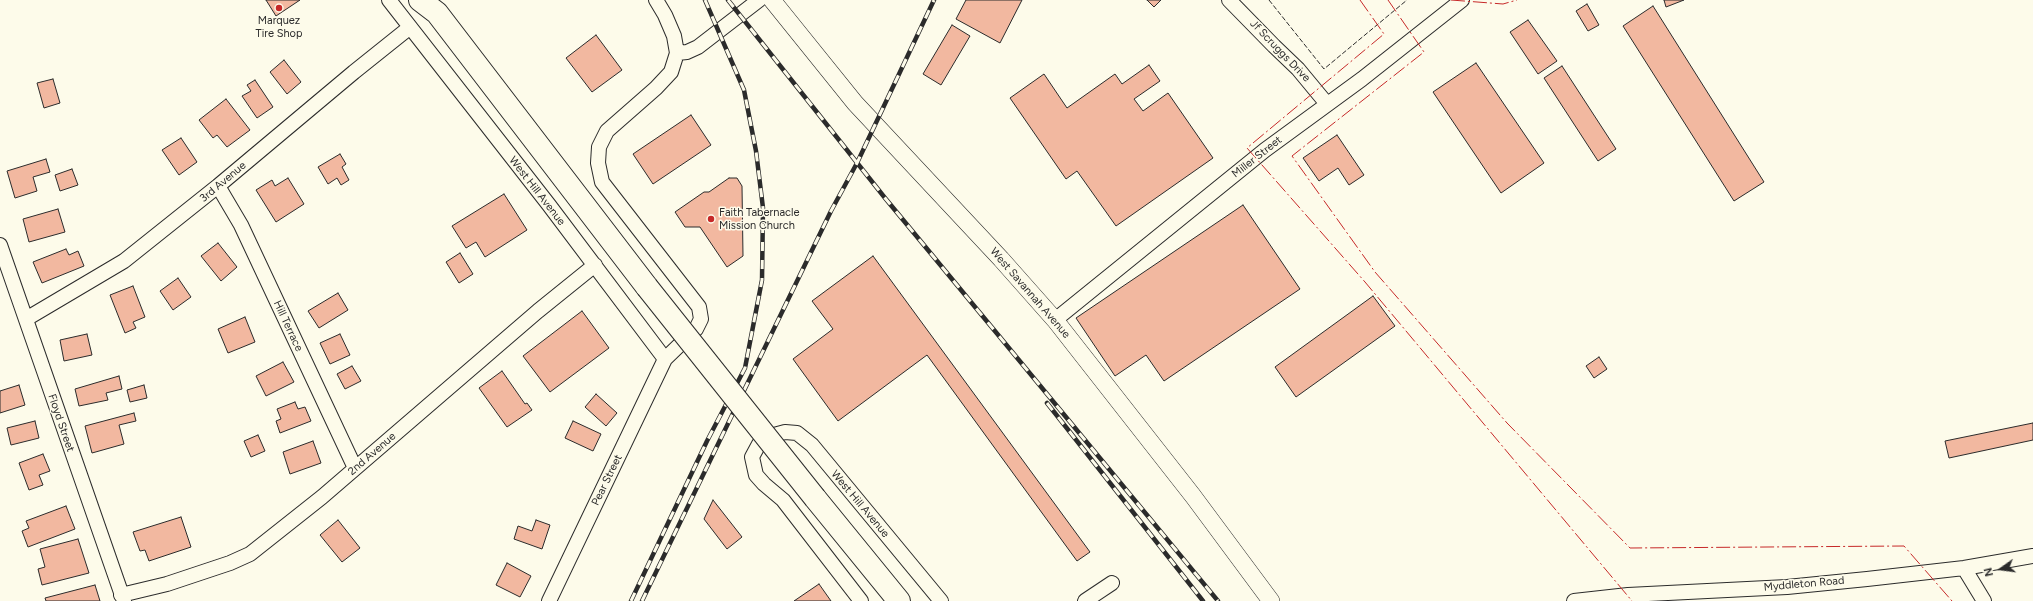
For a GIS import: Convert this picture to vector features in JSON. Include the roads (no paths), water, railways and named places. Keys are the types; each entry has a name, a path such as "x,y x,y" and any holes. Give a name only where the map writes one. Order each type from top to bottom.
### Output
{"highway":[{"path":"420,0 435,7 647,287 898,601"}],"street":[{"name":"West Hill Avenue","path":"389,0 409,28 595,265 665,359"},
{"path":"656,0 674,36 677,53 671,72 656,88 607,131 599,147 598,163 602,182 699,307 701,318 696,329 665,359"},
{"path":"677,53 687,52 698,47 759,0"},
{"name":"West Savannah Avenue","path":"772,0 855,103 1001,259 1055,320 1194,496 1271,601"},
{"name":"Jf Scruggs Drive","path":"1229,0 1298,69 1327,104"},
{"name":"Miller Street","path":"1055,320 1265,150 1362,80 1462,0"},
{"name":"3rd Avenue","path":"26,319 124,261 218,186 409,28"},
{"name":"Hill Terrace","path":"218,186 241,225 355,468"},
{"name":"Floyd Street","path":"0,245 122,598"},
{"name":"2nd Avenue","path":"122,598 167,584 250,554 283,529 538,311 595,265"},
{"name":"Pear Street","path":"549,601 665,359"},
{"name":"West Hill Avenue","path":"861,601 783,500 756,475 752,457 759,444 774,435 785,432 798,433 812,445 941,601"},
{"name":"Myddleton Road","path":"1574,601 1628,595 1787,587 1964,568 2033,556"},
{"path":"1964,568 1984,601"},
{"path":"1085,601 1112,583"}],"railway":[{"path":"631,601 707,441 745,368 762,280 763,208 756,151 744,90 705,0"},
{"path":"728,0 885,198 1218,601"},
{"path":"642,601 831,211 857,163 934,0"},
{"path":"1047,403 1203,601"}],"place":[{"name":"Marquez Tire Shop","path":"279,8"},
{"name":"Faith Tabernacle Mission Church","path":"711,219"}]}
